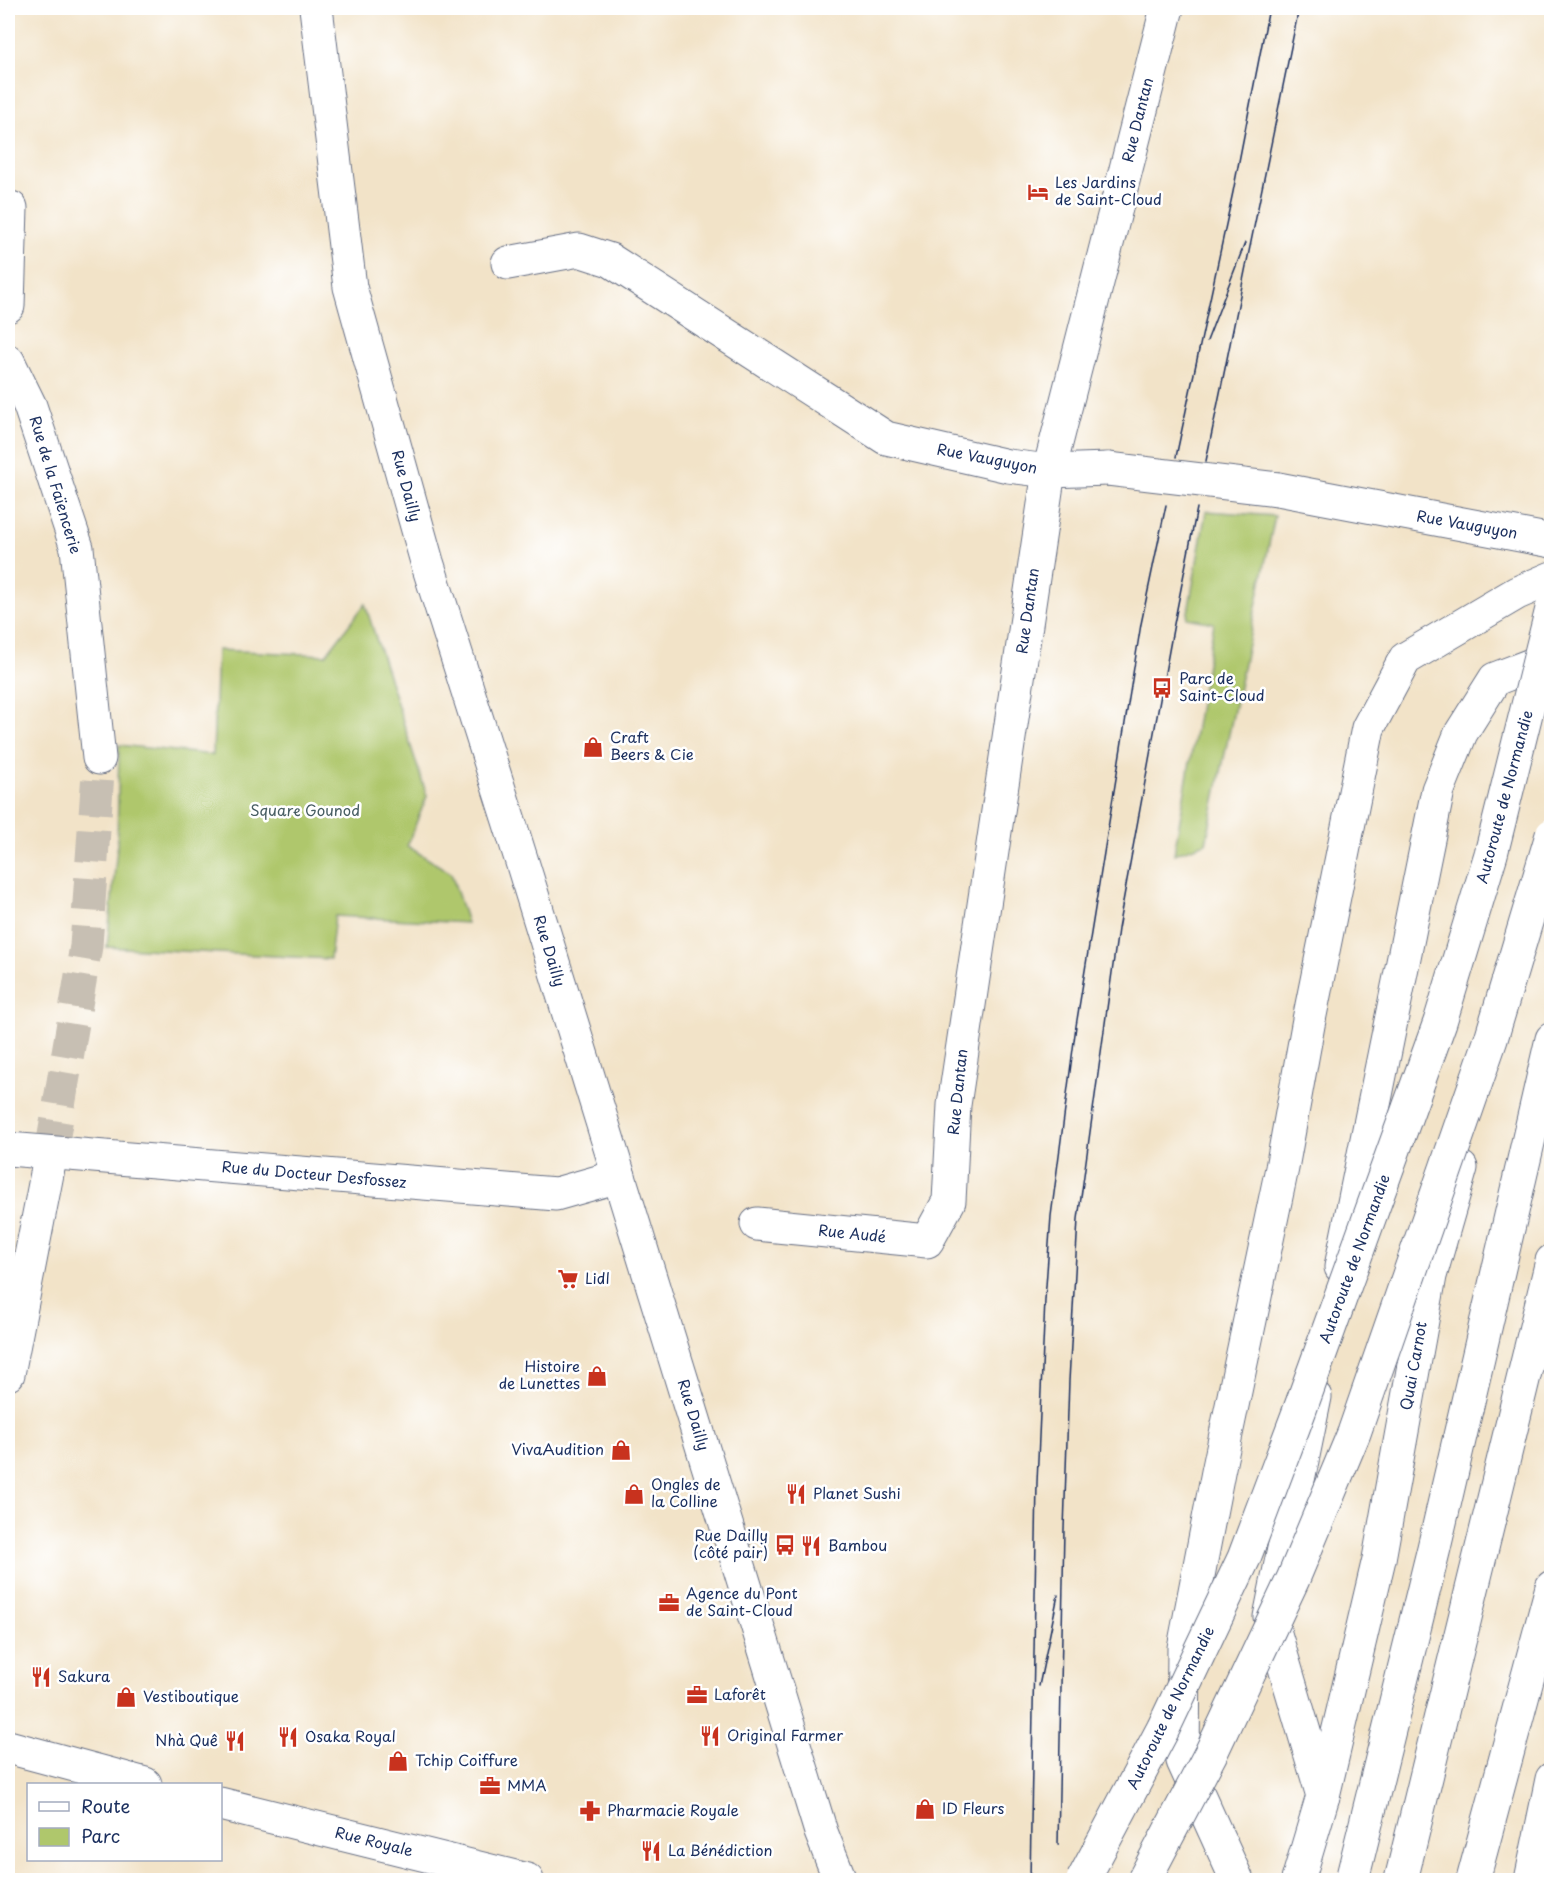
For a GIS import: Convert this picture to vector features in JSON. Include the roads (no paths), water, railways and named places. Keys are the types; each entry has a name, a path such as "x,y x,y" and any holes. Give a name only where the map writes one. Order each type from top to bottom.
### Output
{"main road":[{"name":"Rue Dailly","path":"316,8 350,287 427,562 619,1176 831,1871"},
{"name":"Rue Dantan","path":"937,1223 950,1201 954,1105 1049,471 1167,8"},
{"path":"8,306 11,208"},
{"name":"Rue Vauguyon","path":"508,263 579,250 610,260 886,438 1008,466 1049,471 1108,469 1278,489 1551,541"},
{"name":"Rue de la Faïencerie","path":"8,361 30,406 77,548 99,758"},
{"path":"1237,1881 1183,1761 1184,1648 1236,1383 1282,1168 1368,728 1405,659 1517,593 1551,578"},
{"name":"Autoroute de Normandie","path":"1083,1881 1163,1729 1244,1558 1303,1402 1440,1022 1491,854 1551,609"},
{"path":"1323,1796 1270,1617 1438,790 1461,733 1495,679 1551,657"},
{"path":"1144,1881 1211,1753 1283,1600 1354,1433 1491,1039 1551,835"},
{"name":"Quai Carnot","path":"1298,1881 1323,1796 1379,1559 1430,1276 1551,858"},
{"path":"1352,1881 1434,1548 1551,1039"},
{"name":"Rue du Docteur Desfossez","path":"8,1149 556,1194 619,1176"},
{"path":"8,1374 51,1154"},
{"name":"Rue Audé","path":"757,1224 927,1241 937,1223"},
{"path":"1401,1881 1551,1261"},
{"path":"1473,1881 1551,1587"},
{"path":"8,1748 138,1783"},
{"path":"1531,1881 1551,1779"},
{"name":"Rue Royale","path":"222,1805 527,1881"}],"tunnel":[{"path":"51,1153 86,946 99,758"}],"tram line":[{"path":"1176,457 1233,192 1269,8"},
{"path":"1206,461 1299,8"},
{"path":"1207,341 1245,243"},
{"path":"1030,1880 1037,1482 1051,1216 1076,1026 1141,624 1166,505"},
{"path":"1058,1845 1064,1529 1078,1219 1118,929 1197,508"},
{"path":"1039,1686 1058,1595"}],"place":[{"name":"Les Jardins de Saint-Cloud","path":"1038,192"},
{"name":"Parc de Saint-Cloud","path":"1162,688"},
{"name":"Craft Beers & Cie","path":"593,747"},
{"name":"Lidl","path":"568,1279"},
{"name":"Histoire de Lunettes","path":"597,1376"},
{"name":"VivaAudition","path":"621,1450"},
{"name":"Ongles de la Colline","path":"634,1494"},
{"name":"Planet Sushi","path":"796,1494"},
{"name":"Rue Dailly (côté pair)","path":"785,1545"},
{"name":"Bambou","path":"811,1546"},
{"name":"Agence du Pont de Saint-Cloud","path":"669,1603"},
{"name":"Sakura","path":"41,1677"},
{"name":"Laforêt","path":"697,1695"},
{"name":"Vestiboutique","path":"126,1697"},
{"name":"Original Farmer","path":"710,1736"},
{"name":"Osaka Royal","path":"288,1737"},
{"name":"Nhà Quê","path":"235,1741"},
{"name":"Tchip Coiffure","path":"398,1761"},
{"name":"MMA","path":"490,1786"},
{"name":"ID Fleurs","path":"925,1809"},
{"name":"Pharmacie Royale","path":"590,1811"},
{"name":"La Bénédiction","path":"651,1851"}],"park label":[{"name":"Square Gounod","path":"305,811"}]}
